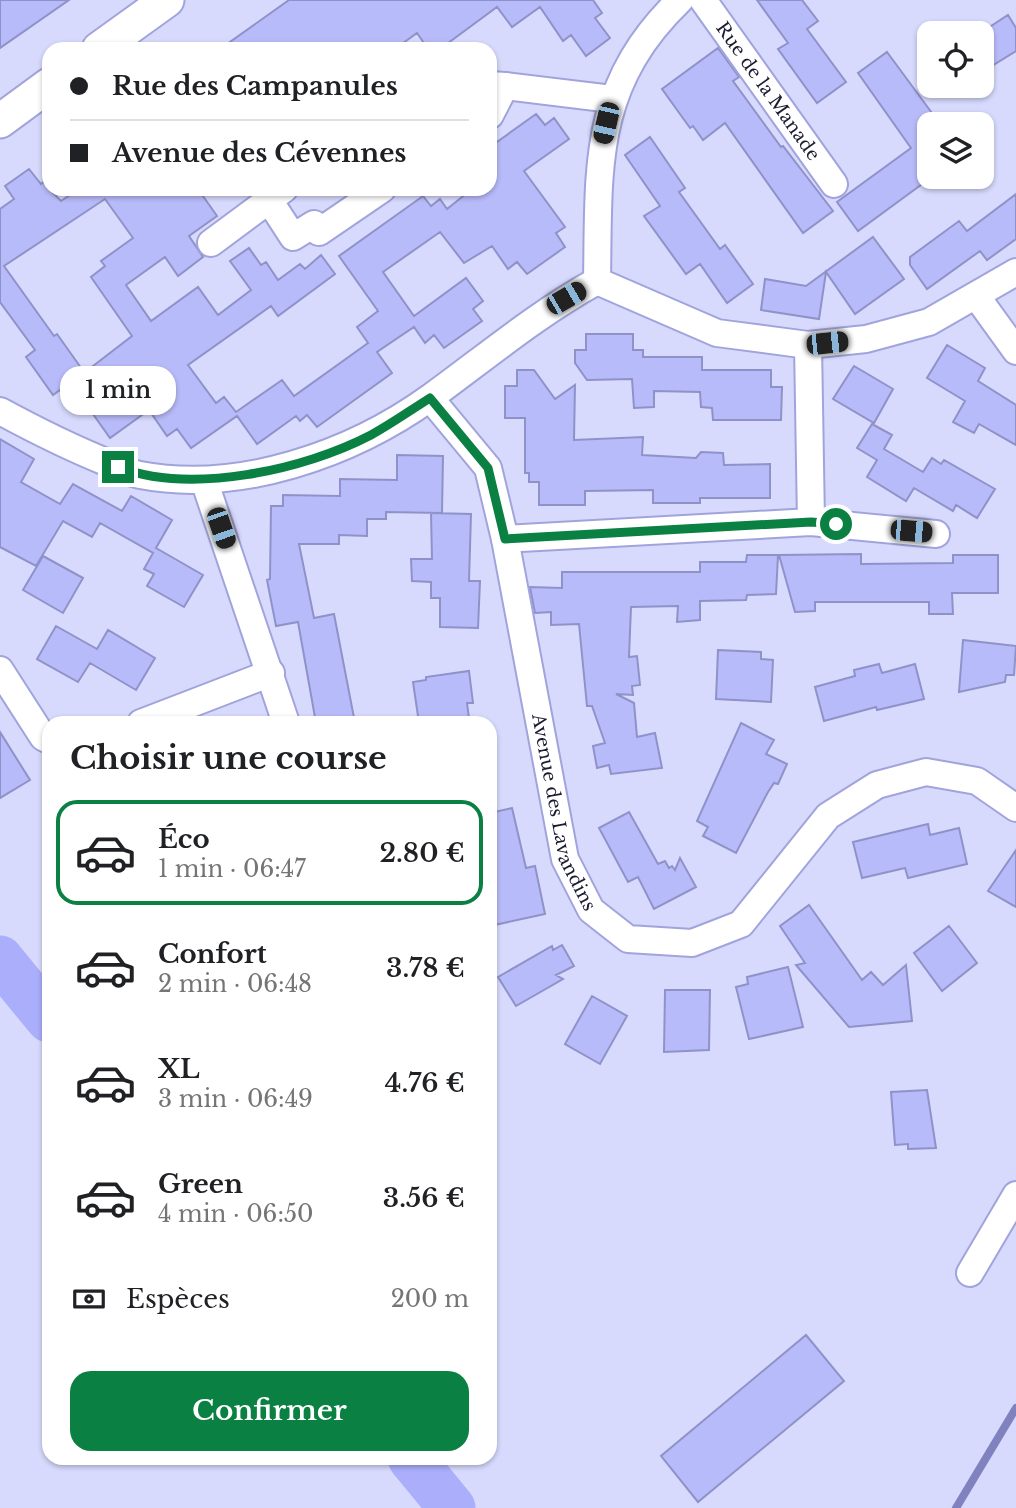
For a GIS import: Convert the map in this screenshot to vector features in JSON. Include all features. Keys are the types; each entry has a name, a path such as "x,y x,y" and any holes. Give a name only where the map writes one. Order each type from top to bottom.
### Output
{"street":[{"path":"597,281 601,148 612,99 653,10 680,0"},
{"name":"Rue de la Manade","path":"703,0 834,184"},
{"path":"107,42 153,4"},
{"path":"498,85 612,99"},
{"path":"0,121 42,90"},
{"path":"211,243 274,196"},
{"path":"278,196 293,237 314,224 319,232 372,196"},
{"path":"597,281 718,333 808,345 866,339 929,322 977,297 1016,272"},
{"path":"0,411 57,442 139,475 204,480 292,466 370,435 430,398 548,309 597,281"},
{"path":"977,297 1016,351"},
{"path":"808,345 811,522"},
{"name":"Avenue des Lavandins","path":"430,398 488,468 505,539 565,859 591,910 628,939 692,943 741,923 828,816 877,785 926,772 976,781 1016,808"},
{"path":"204,480 284,716"},
{"path":"505,539 811,522 936,534"},
{"path":"0,670 42,735"},
{"path":"159,716 271,673"},
{"path":"970,1273 1016,1195"}],"building":[{"path":"0,0 69,0 0,48"},
{"path":"289,0 593,0 602,13 595,18 610,38 586,56 571,35 563,41 540,7 512,27 497,7 450,42 423,42 417,33 405,42 230,42"},
{"path":"757,0 802,0 818,21 807,29 846,82 817,103 778,49 788,43"},
{"path":"1008,15 1016,28 1016,51 994,65 994,24"},
{"path":"718,48 739,77 733,81 781,147 783,146 833,211 803,233 725,123 703,140 693,126 690,128 662,89"},
{"path":"887,52 917,93 917,98 921,98 931,112 917,112 917,188 858,231 837,202 911,148 858,73"},
{"path":"536,114 545,125 554,118 569,139 524,171 565,227 556,233 565,247 527,274 517,262 508,269 492,246 464,263 440,232 383,272 414,316 466,278 483,301 473,309 482,321 444,348 434,335 425,343 414,327 377,352 392,373 317,427 307,415 300,421 296,416 257,444 237,416 191,448 177,429 167,436 149,410 110,438 71,383 132,336 91,277 105,266 101,261 133,238 105,199 4,266 54,336 57,334 84,372 53,395 26,357 35,350 0,302 0,209 14,199 5,186 29,169 42,183 42,196 56,196 61,201 68,196 203,196 217,216 189,236 203,257 178,276 165,257 126,285 151,321 198,287 218,315 251,290 230,261 249,248 261,265 266,262 278,280 300,264 305,269 321,255 335,274 278,316 271,306 188,365 216,403 224,397 236,412 282,380 294,396 368,343 357,327 378,311 339,256 423,196 431,206 440,199 447,209 463,196 497,196 497,142"},
{"path":"650,137 685,188 679,192 720,249 725,245 753,284 727,303 700,264 686,274 644,216 660,206 625,155"},
{"path":"1016,194 1016,239 987,260 980,251 927,289 910,265 910,257 959,221 967,231"},
{"path":"873,237 904,279 855,314 826,272 819,319 761,310 765,279 806,286"},
{"path":"586,334 633,334 633,350 643,350 643,357 702,357 702,370 771,370 771,387 782,387 781,420 713,420 712,408 701,407 700,392 654,391 654,407 634,408 632,379 587,380 575,363 575,350 586,350"},
{"path":"947,345 985,368 978,381 1016,405 1016,445 979,424 974,433 953,422 965,401 927,378"},
{"path":"854,366 893,389 874,423 833,399"},
{"path":"517,370 534,370 555,399 575,385 574,440 643,437 642,455 696,458 701,452 723,453 724,465 770,464 770,498 700,498 700,503 653,503 653,490 585,491 585,505 539,505 539,482 529,482 529,473 525,473 525,418 505,418 505,386 517,386"},
{"path":"872,424 892,435 884,449 923,472 932,458 941,464 944,460 995,489 977,518 956,505 953,511 914,488 906,501 867,477 877,460 857,448"},
{"path":"0,439 34,459 21,482 60,504 73,484 122,511 131,496 172,520 156,548 203,575 184,607 147,586 154,574 144,569 153,553 100,523 92,537 63,521 36,566 0,547"},
{"path":"397,455 443,456 442,513 386,512 386,519 367,519 367,536 339,535 339,544 299,544 314,618 334,614 354,716 315,716 298,622 276,626 267,580 270,579 271,506 283,506 283,495 340,496 340,479 397,480"},
{"path":"431,513 471,514 469,581 480,581 478,628 440,627 440,598 431,598 431,582 412,581 411,559 432,559"},
{"path":"861,554 861,564 953,563 953,555 998,555 998,593 952,593 953,614 929,614 929,602 815,602 815,611 795,612 779,555"},
{"path":"747,555 778,555 776,594 747,595 746,600 700,601 700,620 677,622 678,606 631,607 629,657 637,656 640,685 632,686 633,695 616,694 634,703 637,737 655,733 662,768 611,774 609,765 597,768 593,746 605,743 592,706 587,706 579,624 551,625 551,612 535,613 530,587 562,588 562,572 700,572 700,562 746,562"},
{"path":"43,556 83,578 63,613 23,590"},
{"path":"56,626 97,649 108,630 155,658 136,690 90,663 78,682 37,659"},
{"path":"963,640 1016,646 1014,675 1006,675 1005,682 959,692"},
{"path":"718,650 761,652 761,659 773,660 771,702 716,699"},
{"path":"879,664 882,673 915,664 924,699 877,710 876,707 824,721 815,687 855,676 854,670"},
{"path":"469,671 473,703 467,703 469,716 418,716 413,682 426,680 426,677"},
{"path":"741,723 774,740 766,754 787,764 778,784 774,783 768,792 736,853 703,836 708,827 697,821"},
{"path":"0,732 30,780 0,798"},
{"path":"512,808 526,868 535,866 545,914 497,924 497,811"},
{"path":"629,812 658,864 665,861 669,868 672,866 675,870 680,858 696,887 654,909 638,877 628,882 599,828"},
{"path":"928,824 930,835 959,828 967,864 908,878 905,868 862,878 853,842"},
{"path":"1016,850 1016,907 988,891"},
{"path":"809,905 862,980 871,972 883,985 906,965 912,1021 849,1027 796,965 805,963 780,926"},
{"path":"949,926 977,963 942,991 914,953"},
{"path":"562,945 574,966 556,975 563,979 516,1006 498,977 552,946 553,950"},
{"path":"788,967 803,1027 749,1039 736,987 748,984 747,977"},
{"path":"665,990 710,990 709,1050 664,1052"},
{"path":"592,996 627,1016 600,1064 565,1044"},
{"path":"927,1090 936,1148 908,1149 908,1144 895,1145 891,1092"},
{"path":"806,1335 844,1381 698,1502 661,1456"}],"waterway":[{"path":"0,959 42,1010"},
{"path":"956,1508 1016,1408"},
{"path":"417,1465 452,1508"}],"route":[{"path":"118,467 139,475 204,480 292,466 370,435 430,398 488,468 505,539 811,522 836,524"}]}
